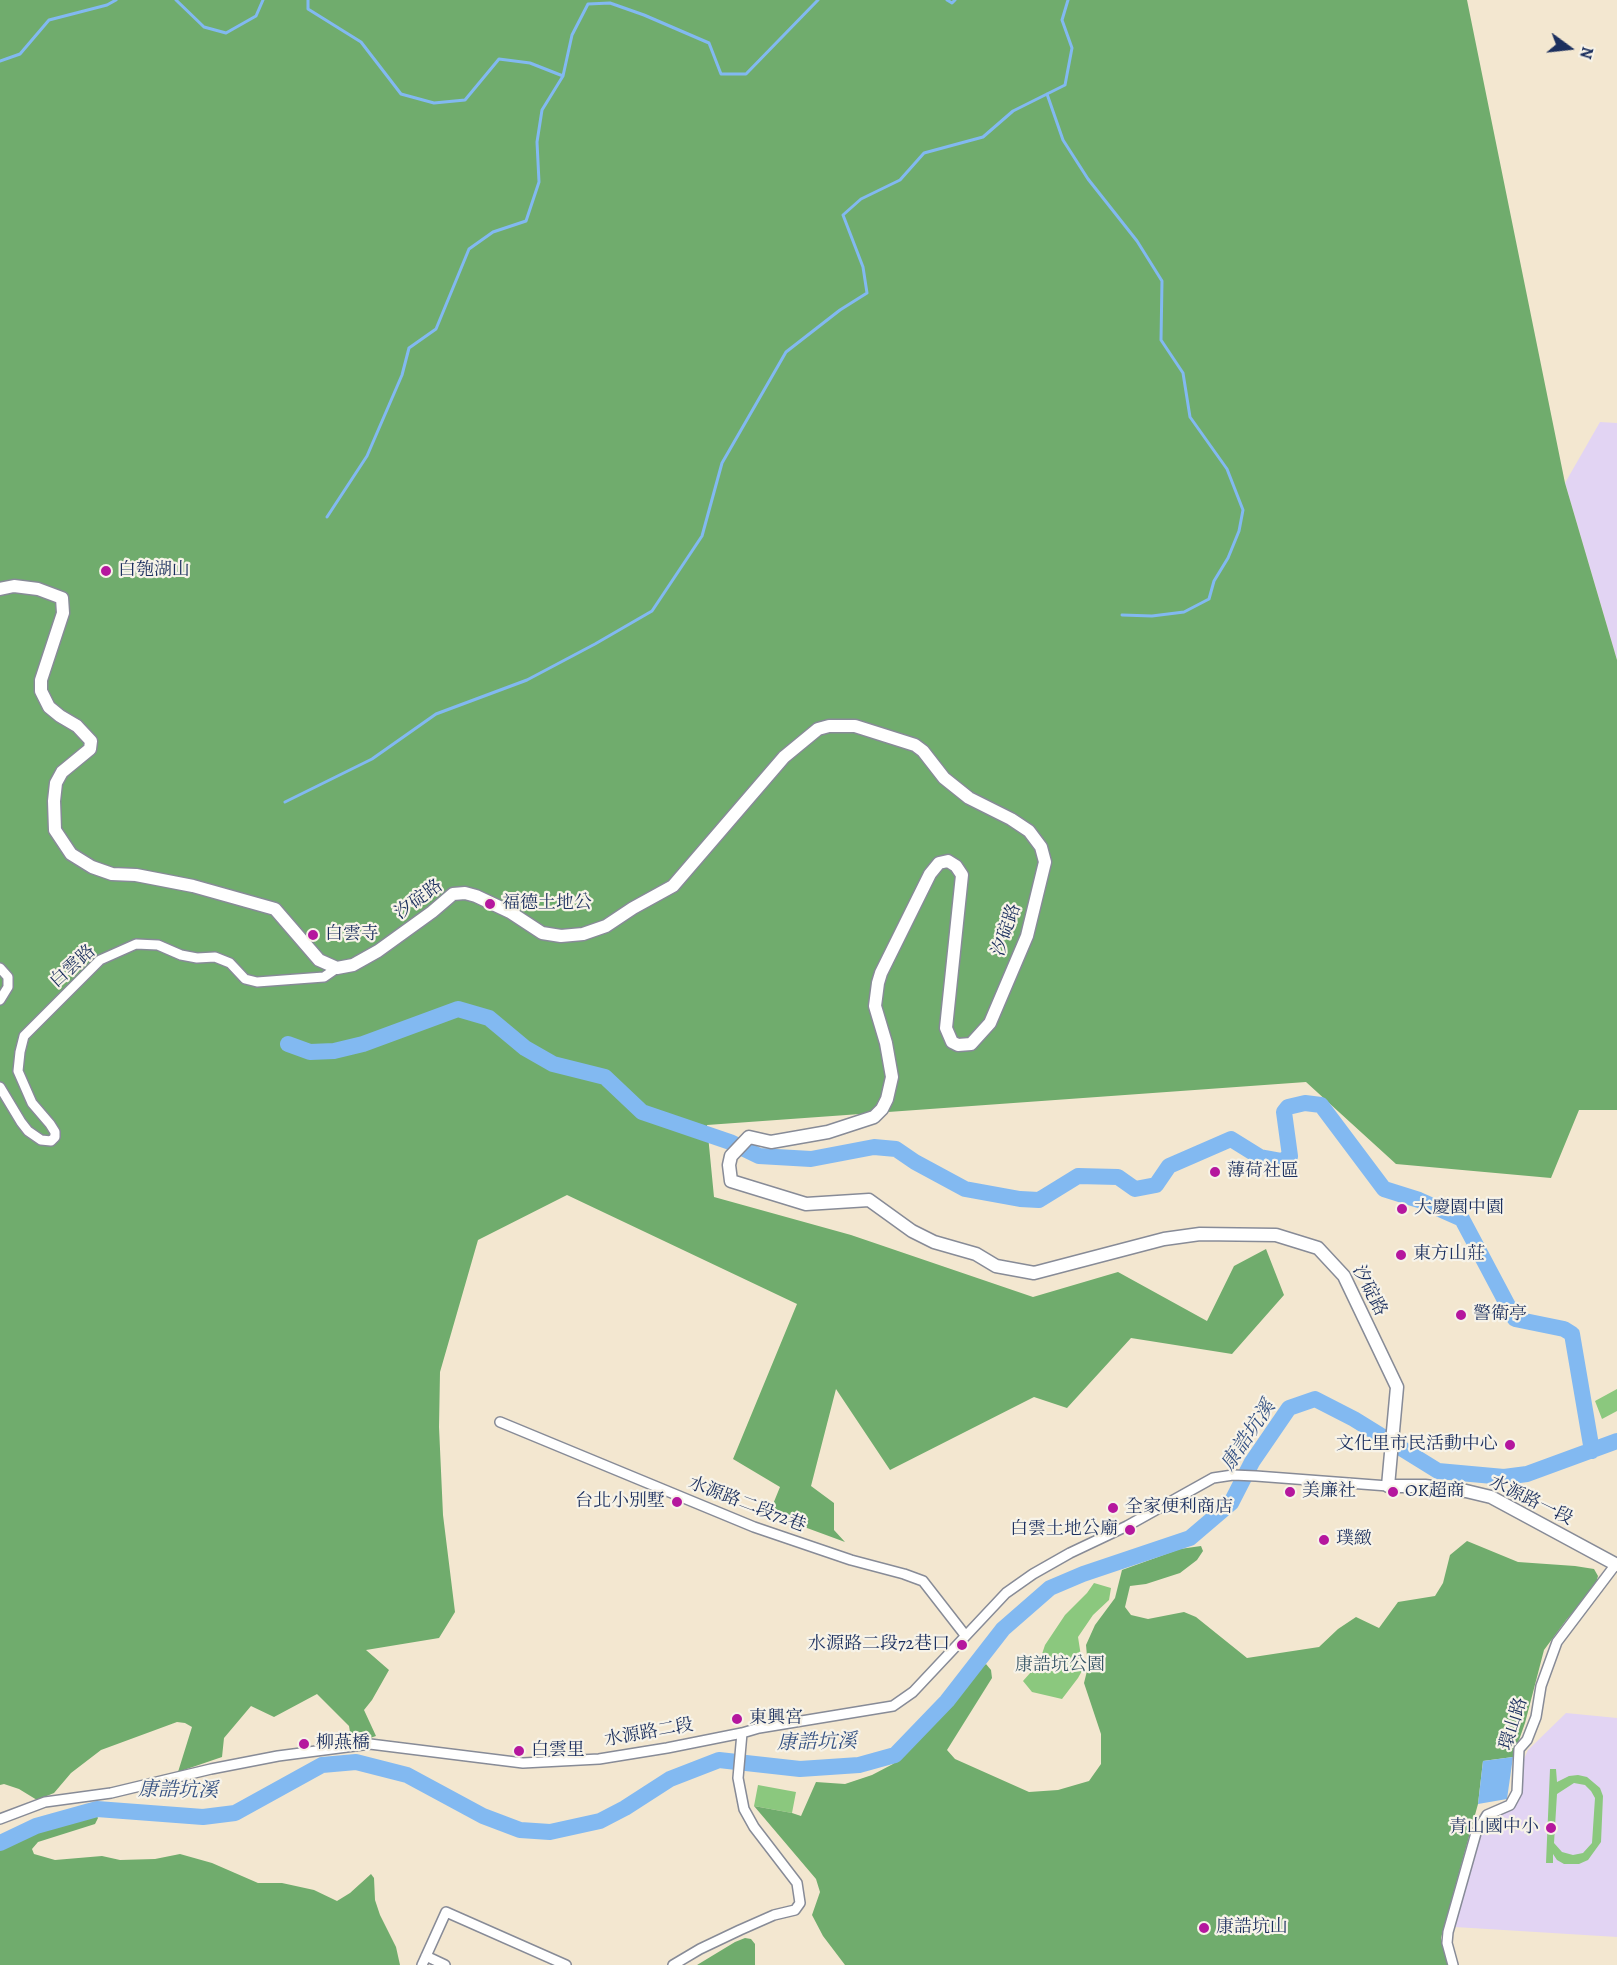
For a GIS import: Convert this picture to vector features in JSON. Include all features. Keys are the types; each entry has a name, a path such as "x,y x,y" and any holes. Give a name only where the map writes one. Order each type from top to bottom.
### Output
{"street":[{"path":"0,589 14,586 38,589 62,598 62,620 41,680 41,691 49,707 60,717 77,726 91,741 90,749 62,772 56,783 55,830 71,854 92,867 112,874 136,875 193,886 275,909 319,960 337,968"},
{"name":"汐碇路","path":"337,968 353,965 378,951 453,894 465,893 476,896 510,912 542,933 561,936 583,934 606,926 673,886 784,757 818,729 829,726 855,726 915,745 923,751 944,778 969,798 1011,819 1029,831 1041,847 1045,862 1027,936 990,1023 970,1044 958,1045 952,1042 946,1028 962,875 956,866 948,861 939,863 930,874 878,983 875,1006 886,1043 892,1077 882,1109 874,1117 828,1132 771,1142 749,1137 731,1156 729,1165 731,1181 806,1204 869,1200 912,1231 934,1242 976,1254 996,1266 1034,1273 1164,1239 1200,1233 1276,1235 1318,1248 1344,1276 1397,1387 1388,1486"},
{"name":"白雲路","path":"0,1087 28,1131 41,1140 51,1141 55,1137 50,1124 32,1103 18,1071 24,1036 100,960 136,944 158,945 181,955 196,958 215,957 230,963 245,979 257,982 324,977 337,968"},
{"path":"0,968 8,977 8,987 0,1000"},
{"name":"水源路二段72巷","path":"500,1422 754,1527 794,1542 923,1581 965,1635"},
{"name":"水源路二段","path":"0,1819 45,1802 111,1793 211,1769 278,1756 370,1744 533,1764 599,1759 742,1738 759,1728 893,1706 913,1692 1006,1593 1033,1574 1070,1553 1127,1526 1213,1478 1233,1475 1256,1476 1388,1486"},
{"name":"水源路一段","path":"1388,1486 1466,1491 1491,1497 1617,1565"},
{"name":"環山路","path":"1453,1965 1447,1943 1448,1932 1476,1833 1487,1815 1510,1804 1517,1792 1519,1749 1527,1740 1536,1718 1541,1686 1557,1642 1617,1565"},
{"path":"673,1965 740,1930 774,1915 795,1910 800,1903 797,1883 754,1827 744,1809 738,1778 742,1738"},
{"path":"446,1965 424,1961 446,1912 566,1965"}],"shaded area":[{"path":"1600,422 1617,423 1617,660 1565,483"},
{"name":"青山國中小","path":"1566,1713 1617,1718 1617,1937 1455,1927 1480,1836 1489,1820 1512,1809 1517,1804 1522,1794 1523,1761 1528,1750"}],"green space":[{"path":"0,0 1467,0 1565,483 1617,660 1617,1110 1579,1110 1551,1178 1396,1164 1306,1082 707,1125 714,1197 851,1235 1033,1297 1118,1272 1207,1321 1234,1266 1266,1249 1284,1295 1232,1354 1131,1338 1067,1408 1034,1397 890,1470 836,1389 811,1486 834,1503 834,1530 845,1542 769,1514 780,1487 733,1459 797,1304 567,1195 478,1240 440,1372 439,1427 443,1515 455,1612 439,1638 366,1650 389,1670 364,1710 376,1736 352,1744 349,1726 317,1694 274,1717 251,1706 224,1738 222,1757 178,1772 192,1727 177,1722 101,1750 71,1773 54,1793 37,1800 19,1789 4,1784 0,1785"},
{"path":"1617,1389 1617,1411 1602,1419 1595,1401"},
{"path":"1467,1541 1518,1562 1594,1569 1598,1576 1595,1587 1544,1650 1525,1723 1513,1757 1483,1761 1478,1804 1441,1938 1448,1965 845,1965 823,1936 812,1915 820,1892 816,1879 754,1806 801,1816 816,1782 845,1784 872,1775 893,1764 929,1728 977,1671 986,1664 991,1670 992,1678 947,1750 955,1759 1029,1792 1058,1790 1089,1781 1101,1764 1101,1734 1084,1683 1088,1667 1086,1645 1095,1625 1115,1598 1122,1570 1180,1549 1201,1546 1203,1551 1197,1560 1180,1573 1146,1584 1130,1586 1125,1607 1131,1615 1148,1619 1184,1612 1196,1617 1247,1658 1319,1647 1338,1629 1356,1617 1379,1628 1398,1602 1435,1596 1443,1583 1450,1555"},
{"name":"康誥坑公園","path":"1094,1583 1111,1588 1109,1600 1093,1615 1078,1637 1083,1669 1078,1678 1062,1699 1032,1692 1023,1681 1039,1663 1045,1645 1065,1615"},
{"path":"1550,1769 1556,1769 1557,1782 1569,1776 1587,1777 1600,1788 1603,1796 1601,1842 1588,1860 1579,1864 1564,1864 1553,1854 1553,1863 1546,1863","holes":["1574,1783 1585,1785 1595,1798 1592,1843 1583,1853 1573,1855 1562,1852 1554,1843 1557,1794"]},
{"path":"758,1785 796,1792 792,1813 754,1806"},
{"path":"95,1813 98,1818 95,1824 38,1842 32,1849 34,1854 55,1860 102,1856 120,1860 155,1859 180,1854 212,1863 258,1883 282,1883 314,1890 337,1901 350,1893 371,1874 374,1878 375,1900 396,1947 400,1965 0,1965 0,1848 24,1838 35,1829"},
{"path":"745,1938 751,1939 755,1944 755,1965 697,1965 735,1942"}],"water":[{"path":"1513,1757 1507,1799 1478,1804 1483,1761"}],"waterway":[{"path":"0,61 20,54 49,20 107,5 116,0"},
{"path":"176,0 204,27 226,33 256,16 263,0"},
{"path":"308,0 308,9 361,42 401,94 434,103 465,100 499,59 530,63 563,76"},
{"path":"327,517 367,456 402,375 409,348 436,329 469,249 493,232 526,221 539,182 537,142 542,110 563,76 572,35 588,4 610,3 709,43 721,74 746,74 818,0"},
{"path":"947,0 952,3 955,0"},
{"path":"285,802 372,759 436,714 527,680 652,611 702,536 722,463 786,352 840,310 867,293 863,267 843,215 861,199 900,180 924,153 983,137 1013,111 1065,85 1072,48 1062,20 1068,0"},
{"path":"1047,94 1063,140 1088,179 1137,241 1162,281 1161,340 1183,373 1190,417 1227,469 1243,510 1239,531 1228,558 1214,581 1209,599 1184,612 1152,616 1122,615"},
{"path":"288,1044 310,1052 334,1051 363,1044 458,1009 489,1018 525,1048 553,1064 605,1077 642,1112 730,1142 759,1156 811,1159 874,1147 896,1149 965,1189 1020,1199 1039,1200 1078,1176 1118,1177 1135,1189 1156,1185 1169,1166 1231,1139 1260,1157 1282,1161 1290,1156 1284,1112 1288,1107 1305,1103 1321,1105 1384,1189 1419,1200 1462,1219 1515,1319 1564,1329 1572,1334 1592,1451"},
{"name":"康誥坑溪","path":"0,1843 36,1826 97,1809 203,1817 235,1813 322,1765 356,1762 407,1775 483,1816 520,1830 550,1832 600,1821 670,1779 719,1760 800,1769 859,1765 895,1755 947,1701 1003,1629 1050,1588 1083,1574 1190,1538 1231,1503 1252,1462 1289,1408 1315,1399 1354,1419 1438,1471 1504,1477 1527,1474 1617,1441"}],"place":[{"name":"白匏湖山","path":"106,571"},
{"name":"福德土地公","path":"490,904"},
{"name":"白雲寺","path":"313,935"},
{"name":"薄荷社區","path":"1215,1172"},
{"name":"大慶園中園","path":"1402,1209"},
{"name":"東方山莊","path":"1401,1255"},
{"name":"警衛亭","path":"1461,1315"},
{"name":"文化里市民活動中心","path":"1510,1445"},
{"name":"美廉社","path":"1290,1492"},
{"name":"OK超商","path":"1393,1492"},
{"name":"台北小別墅","path":"677,1502"},
{"name":"全家便利商店","path":"1113,1508"},
{"name":"白雲土地公廟","path":"1130,1530"},
{"name":"璞緻","path":"1324,1540"},
{"name":"水源路二段72巷口","path":"962,1645"},
{"name":"東興宮","path":"737,1719"},
{"name":"柳燕橋","path":"304,1744"},
{"name":"白雲里","path":"519,1751"},
{"name":"青山國中小","path":"1551,1828"},
{"name":"康誥坑山","path":"1204,1928"}]}
